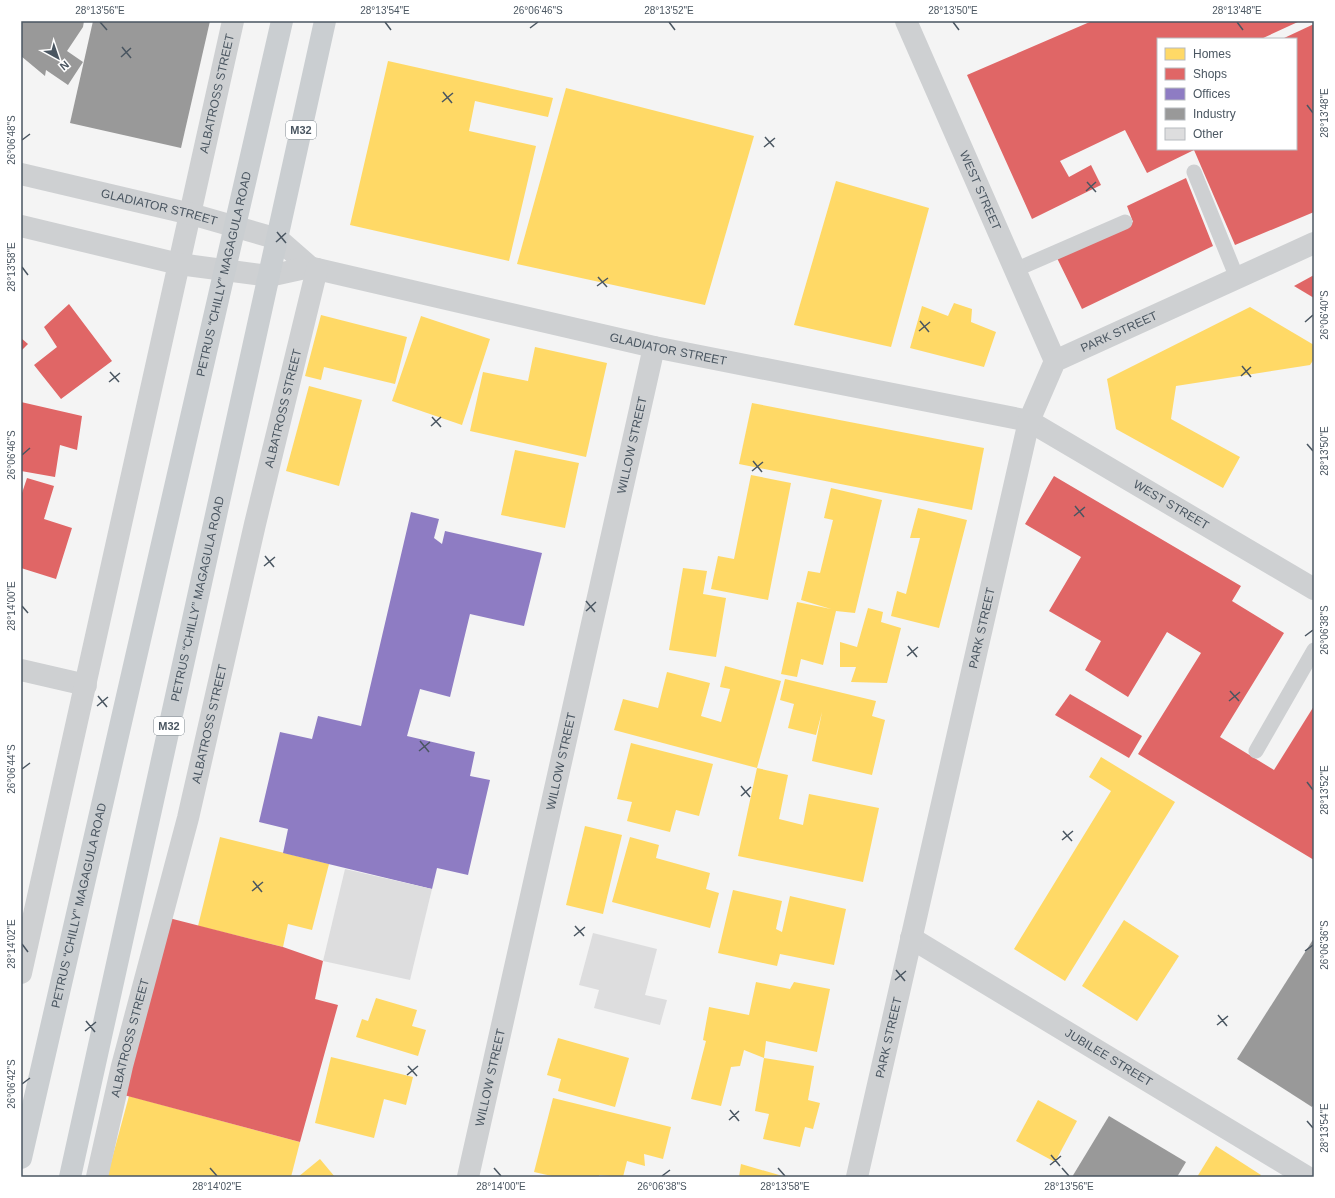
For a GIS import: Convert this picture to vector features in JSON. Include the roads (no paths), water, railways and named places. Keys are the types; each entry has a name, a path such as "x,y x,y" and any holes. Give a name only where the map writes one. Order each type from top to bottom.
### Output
{"main road":[{"name":"PETRUS “CHILLY” MAGAGULA ROAD","path":"21,1158 282,21"},
{"name":"PETRUS “CHILLY” MAGAGULA ROAD","path":"70,1177 278,239 324,21"}],"street":[{"name":"ALBATROSS STREET","path":"179,264 234,21"},
{"name":"WEST STREET","path":"906,21 1055,361"},
{"name":"GLADIATOR STREET","path":"21,174 191,214 235,228 278,239 314,268"},
{"name":"GLADIATOR STREET","path":"21,226 179,264 225,271 269,276 314,268 654,347 1029,421"},
{"name":"PARK STREET","path":"857,1177 1029,421 1055,361 1236,278 1313,245"},
{"path":"21,973 179,264"},
{"name":"ALBATROSS STREET","path":"97,1177 122,1066 188,818 314,268"},
{"name":"WILLOW STREET","path":"468,1177 654,347"},
{"name":"WEST STREET","path":"1029,421 1314,590"},
{"path":"21,670 86,686"},
{"name":"JUBILEE STREET","path":"911,938 1307,1177"}],"lane":[{"path":"1194,172 1236,278"},
{"path":"1014,270 1125,222"},
{"path":"1256,751 1314,650"}]}
